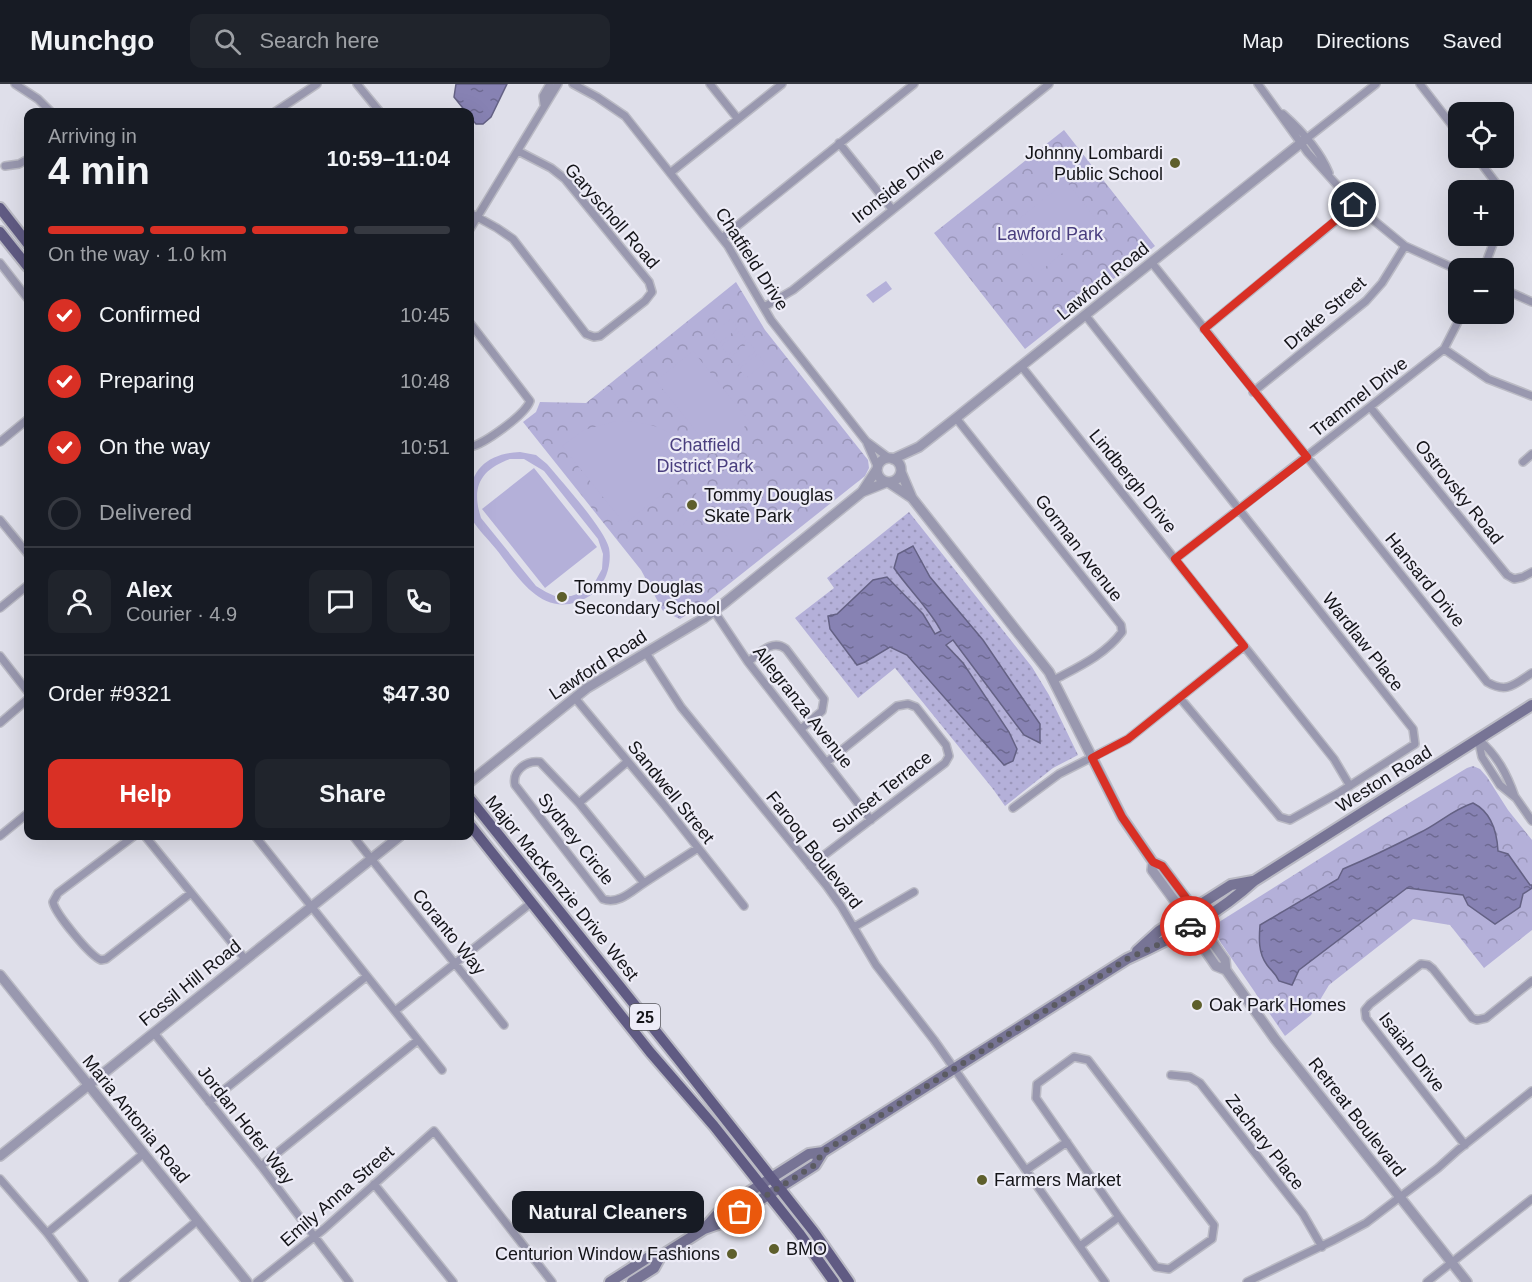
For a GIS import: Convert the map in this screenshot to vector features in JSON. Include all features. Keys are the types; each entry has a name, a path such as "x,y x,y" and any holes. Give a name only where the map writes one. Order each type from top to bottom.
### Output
{"main road":[{"path":"0,208 24,239"},
{"path":"0,232 24,262"},
{"name":"Weston Road","path":"704,1229 721,1210 809,1154 823,1152 1127,959 1164,942 1238,896 1254,881 1532,705"},
{"name":"Major MacKenzie Drive West","path":"474,804 772,1178 849,1282"},
{"name":"Major MacKenzie Drive West","path":"474,831 527,906 689,1095 834,1282"},
{"name":"Weston Road","path":"1127,959 1159,931 1231,885 1254,881"},
{"name":"Weston Road","path":"632,1282 654,1268 660,1257 704,1229 727,1221 815,1165 823,1152"},
{"name":"Weston Road","path":"610,1282 649,1257 660,1257"}],"street":[{"path":"15,84 47,108"},
{"path":"281,108 317,84"},
{"path":"357,84 377,108"},
{"path":"544,104 543,96 550,84"},
{"path":"474,223 558,84"},
{"name":"Chatfield Drive","path":"573,84 625,116 722,238 771,320 866,441 878,469"},
{"path":"710,84 738,119"},
{"path":"670,173 782,84"},
{"path":"722,238 914,84"},
{"name":"Ironside Drive","path":"764,307 793,290 1049,84"},
{"path":"1258,84 1280,111 1288,127 1304,141 1318,165 1354,205 1405,246 1448,265"},
{"path":"1304,141 1376,84"},
{"path":"1420,84 1448,120"},
{"name":"Lawford Road","path":"901,472 919,447 1304,141"},
{"path":"839,143 892,209"},
{"name":"Garyscholl Road","path":"477,218 513,239 586,334 594,337 600,336 645,301 652,292 649,282 574,188 551,168 518,151"},
{"path":"5,166 24,161"},
{"path":"1485,168 1494,180"},
{"path":"1204,329 1354,205"},
{"name":"Drake Street","path":"1253,392 1366,301 1382,283 1405,246"},
{"path":"0,263 24,294"},
{"path":"1152,263 1307,457"},
{"path":"1514,295 1532,302"},
{"name":"Wardlaw Place","path":"1086,316 1413,729 1415,744 1350,786 1290,820 1280,817 1180,698"},
{"name":"Trammel Drive","path":"1175,559 1444,350 1457,324"},
{"path":"474,328 530,401 525,411 484,441 474,445"},
{"path":"1444,350 1488,379 1532,396"},
{"name":"Lindbergh Drive","path":"1022,367 1334,759 1350,786"},
{"name":"Ostrovsky Road","path":"1370,407 1507,575 1514,579 1532,572"},
{"name":"Gorman Avenue","path":"956,418 1121,625 1122,632 1118,638 1096,656 1054,680"},
{"path":"0,442 24,424"},
{"name":"Chatfield Drive","path":"866,441 891,458"},
{"name":"Lawford Road","path":"891,458 919,447"},
{"path":"1523,462 1532,454"},
{"name":"Hansard Drive","path":"1307,457 1487,682 1504,689 1532,673"},
{"path":"912,498 880,478 878,469 881,461 891,458 899,463 912,498 1040,657 1054,680 1122,817 1153,862 1162,866 1188,912"},
{"name":"Lawford Road","path":"474,779 597,681 714,611 862,492 878,469"},
{"path":"887,482 897,480 901,472"},
{"name":"Lawford Road","path":"862,492 887,482"},
{"path":"0,520 24,550"},
{"path":"0,608 24,588"},
{"name":"Allegranza Avenue","path":"714,611 748,662 871,820"},
{"path":"748,662 771,645 779,645 786,649 824,699 822,711 801,729"},
{"path":"1013,808 1059,774 1128,739 1244,646"},
{"name":"Farooq Boulevard","path":"646,653 681,707 836,899 876,965 954,1068 1105,1282"},
{"path":"0,656 24,687"},
{"name":"Sandwell Street","path":"574,698 744,906"},
{"path":"0,723 24,702"},
{"name":"Sunset Terrace","path":"810,866 945,763 949,756 946,746 916,707 903,704 897,706 827,762"},
{"path":"1478,740 1482,757 1500,785 1516,798 1532,821"},
{"name":"Sydney Circle","path":"540,762 579,803 644,883 618,900 610,902 603,899 515,785 515,775 528,763 540,762"},
{"name":"Sydney Circle","path":"579,803 627,762"},
{"path":"0,836 24,816"},
{"path":"129,840 58,893 53,902 57,912 92,954 101,960 106,958 191,893"},
{"path":"148,840 245,959"},
{"path":"258,840 442,1070"},
{"name":"Coranto Way","path":"356,840 504,1025"},
{"name":"Fossil Hill Road","path":"0,1156 395,840"},
{"path":"644,883 698,848"},
{"path":"854,927 914,892"},
{"path":"395,1011 527,906"},
{"name":"Retreat Boulevard","path":"1188,912 1216,966 1226,970 1275,1039 1467,1282"},
{"name":"Isaiah Drive","path":"1465,1144 1366,1018 1365,1010 1421,964 1433,969 1472,1018 1477,1020 1486,1018 1532,981"},
{"name":"Maria Antonia Road","path":"0,975 246,1282"},
{"path":"209,1102 367,976"},
{"name":"Jordan Hofer Way","path":"154,1033 261,1166 349,1282"},
{"path":"261,1166 418,1040"},
{"path":"1074,1057 1088,1060 1214,1225 1212,1239 1169,1269 1156,1267 1119,1217 1036,1098 1037,1084 1074,1057"},
{"name":"Zachary Place","path":"1171,1075 1190,1077 1200,1083 1303,1214 1322,1246"},
{"path":"1247,1282 1359,1227 1438,1168 1532,1091"},
{"name":"Emily Anna Street","path":"257,1282 314,1237 435,1131 552,1282"},
{"path":"1026,1170 1066,1142"},
{"path":"47,1233 143,1154"},
{"path":"0,1179 47,1233 84,1282"},
{"path":"374,1184 453,1282"},
{"path":"1427,1282 1532,1199"},
{"path":"1080,1246 1119,1217"},
{"path":"123,1282 197,1221"}],"green space":[{"name":"Lawford Park","path":"1064,130 1155,246 1025,349 934,233"},
{"path":"1066,181 1099,223 1038,273 1003,232"},
{"path":"886,281 892,289 873,303 866,295"},
{"name":"Chatfield District Park","path":"736,282 765,330 868,460 869,468 865,476 705,603 680,619 663,611 641,570 523,422 536,412 540,402 586,403"},
{"path":"731,319 738,328 719,343 712,334"},
{"path":"740,331 747,340 728,355 721,346"},
{"path":"749,342 756,351 737,366 730,358"},
{"path":"693,351 750,422 713,452 656,381"},
{"path":"758,354 765,363 746,378 739,369"},
{"path":"616,421 642,423 665,430 685,443 703,462 627,522 623,522 562,446 584,430"},
{"path":"520,452 536,455 547,464 582,505 606,539 610,552 607,573 593,594 577,602 563,604 551,603 540,598 520,580 474,522 474,478 484,464 500,455","holes":["510,459 524,459 544,471 598,539 603,554 602,569 596,580 586,591 571,596 557,597 536,586 481,518 478,507 477,497 481,481 491,468 500,463"]},
{"path":"534,468 597,547 545,588 482,509"},
{"name":"Tommy Douglas Skate Park","path":"697,492 701,493 709,509 704,510 698,500 682,527 678,524"},
{"path":"754,506 772,528 740,554 722,530"},
{"path":"909,512 1032,667 1049,695 1078,755 1053,768 1005,806 895,668 858,698 795,618 834,588 827,578"},
{"path":"1473,766 1480,769 1487,777 1508,810 1532,840 1532,930 1484,968 1450,925 1413,919 1329,985 1311,1015 1285,1036 1221,943 1216,933 1219,922 1389,815"}],"water":[{"path":"456,84 507,84 491,117 483,124 474,122 474,108 463,108 454,97"},
{"path":"913,546 930,577 983,640 1040,724 1040,743 1024,735 953,640 946,645 963,663 1009,732 1017,749 1013,761 1004,765 907,655 890,647 857,665 830,629 828,616 837,614 873,580 887,577 923,614 935,634 941,631 894,568 898,554"},
{"path":"1473,803 1489,817 1498,851 1508,854 1532,885 1532,888 1523,894 1520,907 1495,924 1468,905 1463,895 1407,888 1299,970 1292,985 1279,981 1262,956 1259,940 1260,925 1338,879 1343,869 1410,838 1458,809"}],"way so far":[{"path":"740,1212 815,1165 823,1152 1070,994 1127,959 1164,942 1190,926"}],"place":[{"name":"Johnny Lombardi Public School","path":"1175,163"},
{"name":"Tommy Douglas Skate Park","path":"692,505"},
{"name":"Tommy Douglas Secondary School","path":"562,597"},
{"name":"Oak Park Homes","path":"1197,1005"},
{"name":"Farmers Market","path":"982,1180"},
{"name":"Natural Cleaners","path":"740,1212"},
{"name":"BMO","path":"774,1249"},
{"name":"Centurion Window Fashions","path":"732,1254"}],"route":[{"path":"1190,926 1199,920 1186,898 1162,866 1153,862 1122,817 1092,758 1128,739 1244,646 1175,559 1307,457 1204,329 1354,205"}]}
